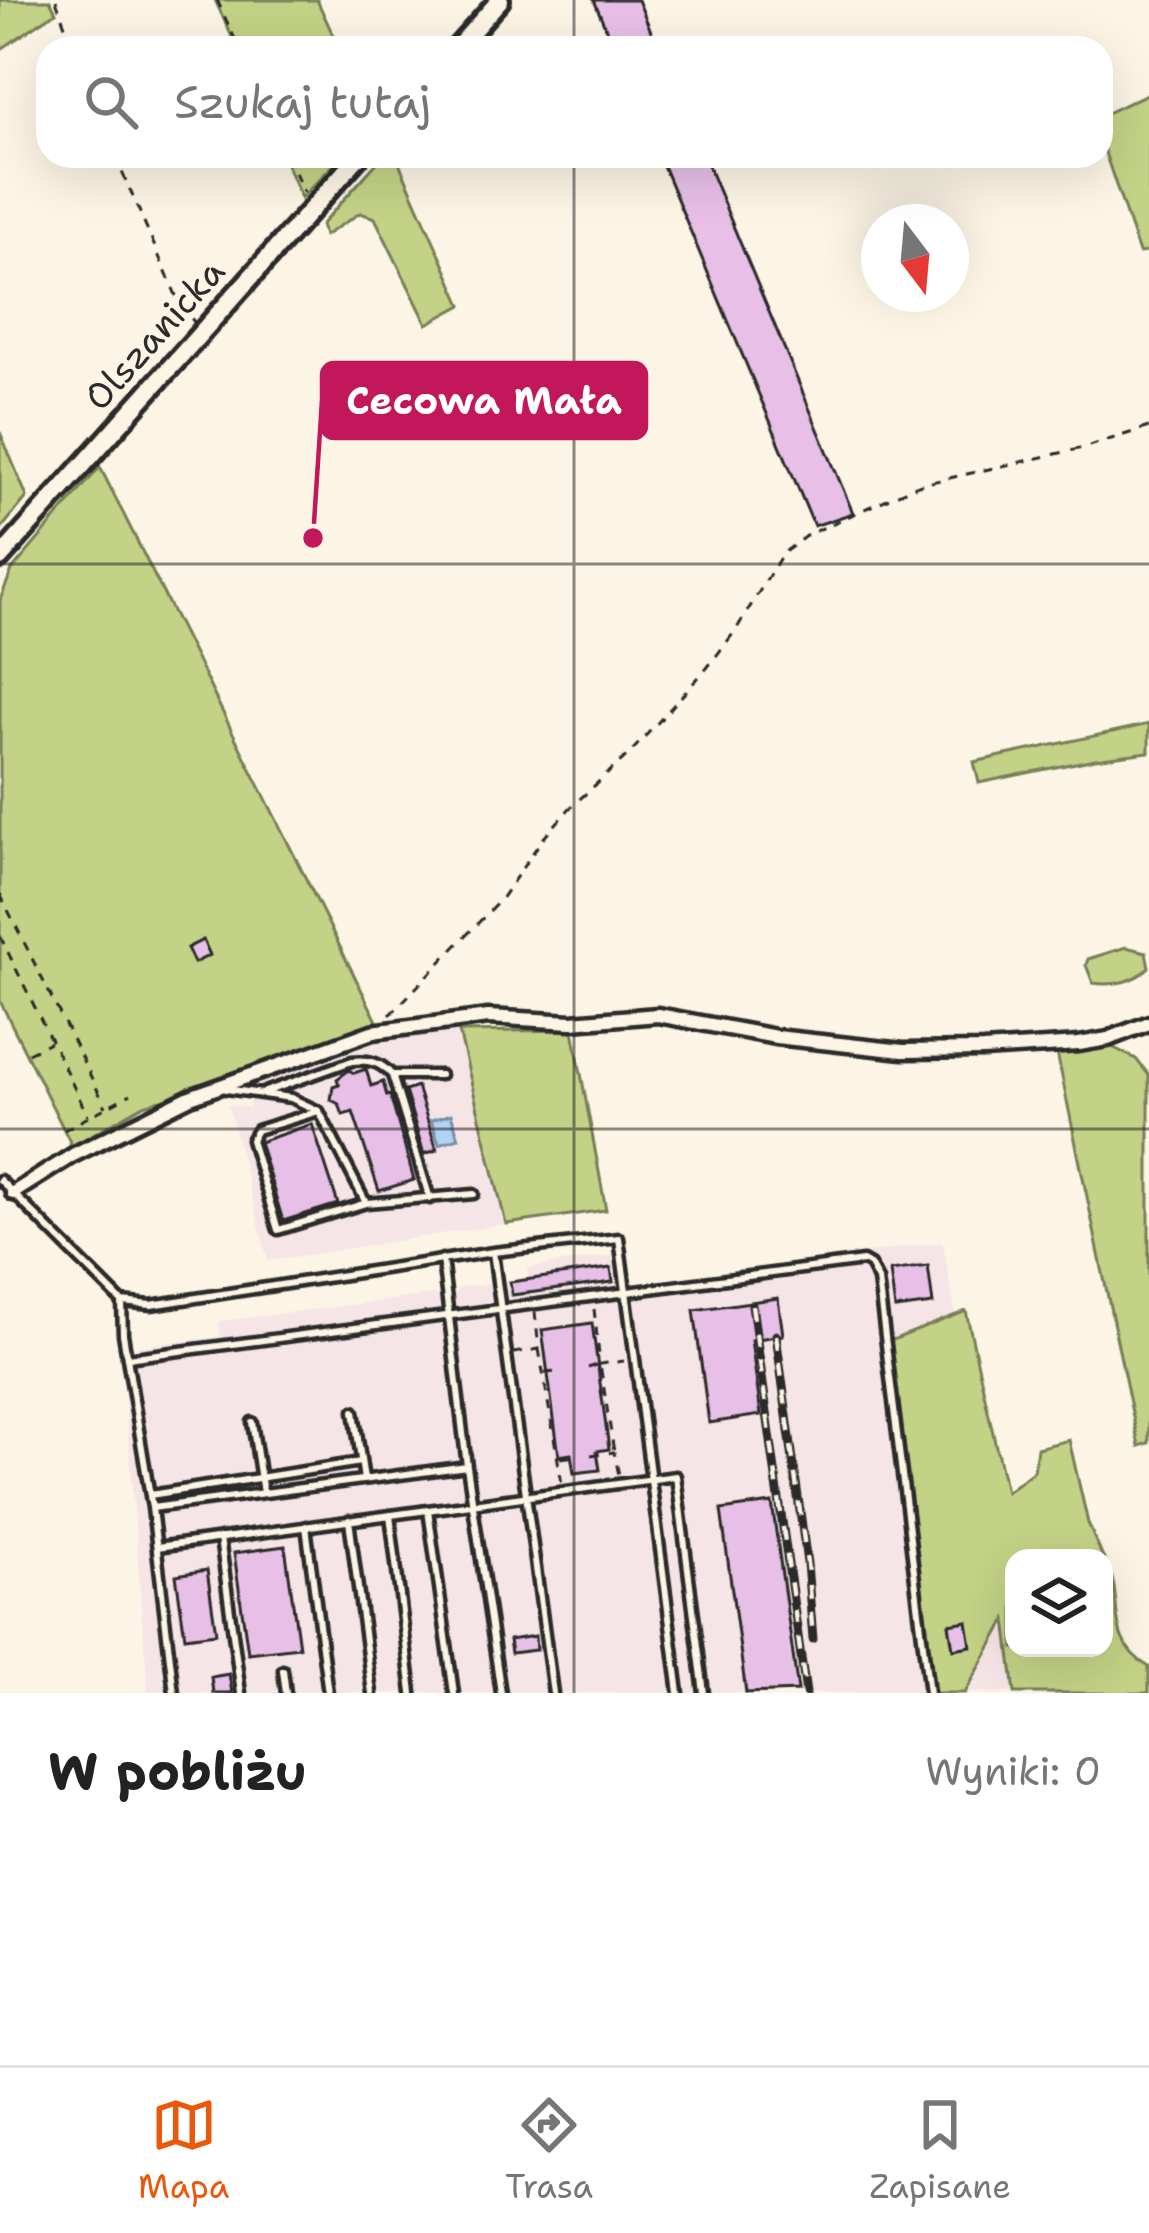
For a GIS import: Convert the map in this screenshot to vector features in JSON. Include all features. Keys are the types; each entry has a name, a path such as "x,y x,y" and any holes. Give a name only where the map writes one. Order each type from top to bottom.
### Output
{"street":[{"path":"468,36 500,0"},
{"name":"Olszanicka","path":"0,558 348,168"},
{"path":"13,1193 139,1120 190,1097 372,1032 488,1017 572,1022 658,1016 776,1037 903,1051 1079,1044 1149,1023"}],"lane":[{"path":"260,1094 352,1061 375,1062 392,1076 430,1199"},
{"path":"392,1076 440,1075"},
{"path":"220,1088 301,1101 319,1111 366,1204"},
{"path":"319,1111 257,1130 251,1140 278,1230 366,1204 474,1194"},
{"path":"0,1180 122,1302 151,1305 442,1259 619,1238 679,1693"},
{"path":"493,1252 553,1693"},
{"path":"442,1259 501,1693"},
{"path":"127,1358 854,1261 870,1264 878,1280 929,1693"},
{"path":"122,1302 174,1693"},
{"path":"354,1411 364,1480"},
{"path":"253,1422 263,1493"},
{"path":"150,1495 362,1462"},
{"path":"152,1508 467,1466"},
{"path":"157,1547 676,1476 704,1693"},
{"path":"428,1510 454,1693"},
{"path":"390,1515 412,1693"},
{"path":"349,1520 372,1693"},
{"path":"306,1526 328,1693"},
{"path":"220,1538 241,1693"},
{"path":"283,1670 286,1693"}],"path":[{"path":"56,0 70,36"},
{"path":"217,0 234,36"},
{"path":"120,168 179,302 201,331"},
{"path":"293,168 310,210"},
{"path":"372,1032 502,899 569,809 632,752 707,668 782,554 806,535 918,485 1083,448 1149,428"},
{"path":"0,894 106,1106"},
{"path":"0,936 88,1116"},
{"path":"28,1053 52,1041"},
{"path":"64,1130 131,1094"},
{"path":"592,1295 621,1483"},
{"path":"534,1303 564,1491"},
{"path":"507,1354 539,1349"},
{"path":"588,1368 635,1360"},
{"path":"544,1373 559,1372"},
{"path":"591,1455 614,1452"},
{"path":"558,1458 577,1456"}],"shaded area":[{"path":"459,1032 506,1224 268,1261 228,1105 249,1108 251,1086 379,1040"},
{"path":"943,1242 1005,1603 1005,1657 1011,1657 1015,1693 148,1693 121,1348 220,1337 219,1321 457,1292 457,1288 528,1278 527,1268 615,1255 620,1287"}],"green space":[{"path":"0,0 50,0 56,12 0,50"},
{"path":"215,0 317,0 334,36 232,36"},
{"path":"1149,93 1149,252 1139,253 1110,168 1113,110"},
{"path":"288,168 330,168 301,198"},
{"path":"372,168 401,168 462,305 427,324 375,218 360,213 324,236 321,225"},
{"path":"0,432 27,497 0,530"},
{"path":"100,467 377,1021 240,1078 144,1105 72,1146 0,1001 0,600 12,570"},
{"path":"1149,724 1149,752 979,783 974,762"},
{"path":"1126,947 1146,952 1149,967 1123,982 1093,983 1088,959"},
{"path":"573,1030 606,1210 506,1224 459,1032"},
{"path":"1110,1046 1136,1059 1149,1075 1149,1443 1139,1446 1057,1053"},
{"path":"966,1311 1006,1492 1034,1471 1037,1448 1069,1440 1088,1523 1099,1549 1005,1549 1005,1622 965,1693 934,1693 890,1341"},
{"path":"1113,1584 1125,1643 1149,1667 1149,1693 1015,1693 1011,1657 1113,1657"}],"water":[{"path":"451,1114 459,1138 439,1144 431,1120"}],"building":[{"path":"594,0 638,0 653,36 609,36"},
{"path":"664,168 709,168 853,513 814,526"},
{"path":"203,940 210,955 194,963 187,948"},
{"path":"366,1069 371,1086 383,1082 390,1095 414,1180 379,1191 353,1112 343,1115 339,1104 331,1100 337,1079 349,1070"},
{"path":"417,1087 437,1150 424,1154 405,1091"},
{"path":"312,1124 338,1204 283,1221 259,1142"},
{"path":"928,1266 933,1304 895,1309 890,1271"},
{"path":"611,1268 613,1282 512,1295 510,1282"},
{"path":"778,1298 783,1335 751,1340 761,1415 709,1423 694,1310"},
{"path":"592,1323 609,1449 597,1451 600,1470 574,1473 571,1454 559,1456 542,1330"},
{"path":"772,1503 798,1691 746,1693 721,1510"},
{"path":"285,1546 299,1647 248,1653 234,1553"},
{"path":"207,1570 216,1633 185,1637 176,1575"},
{"path":"967,1621 971,1646 953,1649 949,1624"},
{"path":"535,1636 536,1650 511,1653 509,1640"},
{"path":"229,1674 232,1693 213,1693 211,1677"}],"railway":[{"path":"752,1305 806,1693"},
{"path":"776,1335 813,1639"}],"place":[{"name":"Cecowa Mała","path":"313,538"}]}
